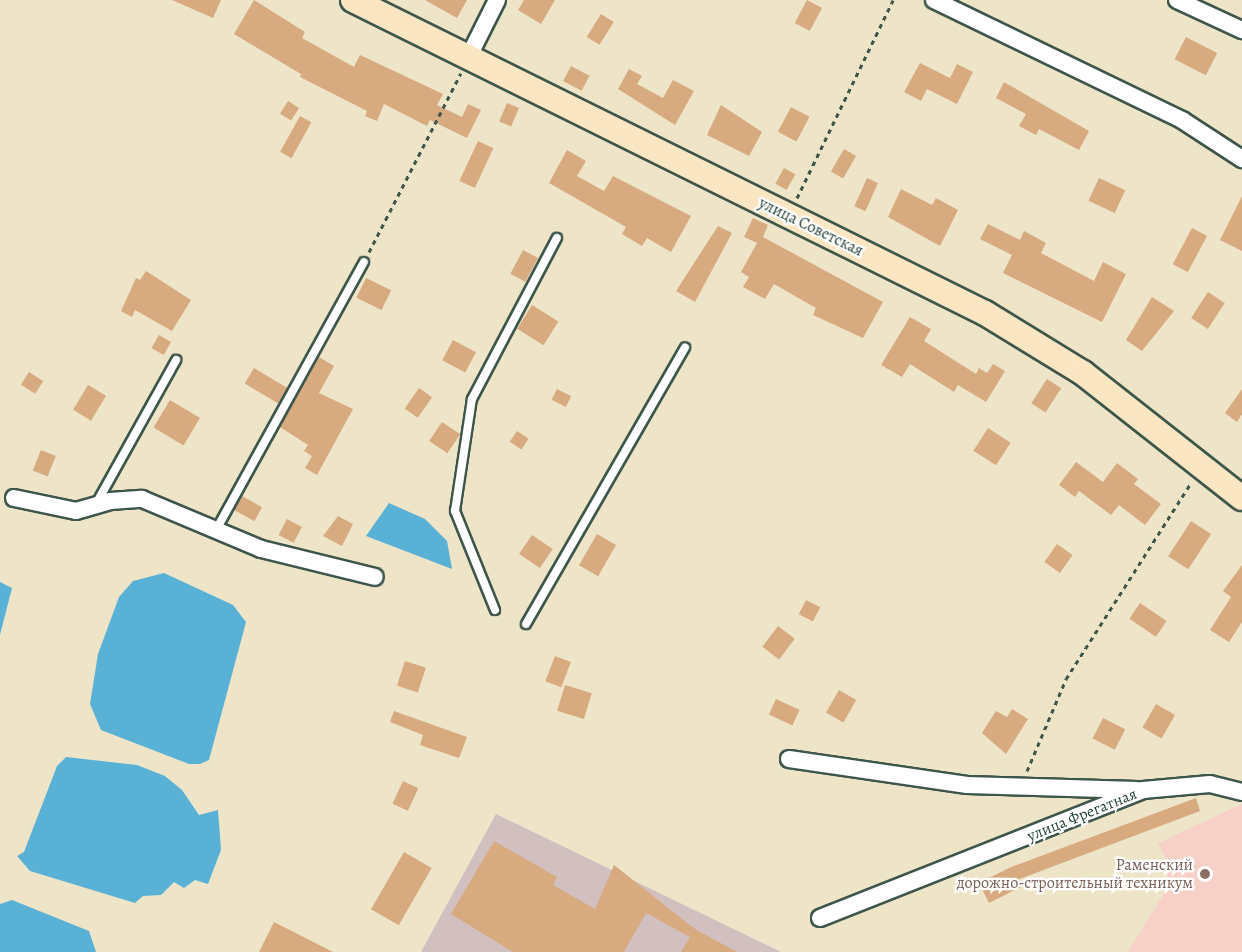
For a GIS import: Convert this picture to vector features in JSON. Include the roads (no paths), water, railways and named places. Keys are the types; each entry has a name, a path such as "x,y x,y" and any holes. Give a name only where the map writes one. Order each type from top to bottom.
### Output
{"street":[{"name":"улица Советская","path":"353,0 985,313 1083,374 1242,498"},
{"path":"468,58 497,0"},
{"path":"934,0 1182,120 1242,159"},
{"path":"1178,0 1242,30"},
{"path":"14,498 76,511 95,505 142,499 261,549 375,577"},
{"path":"789,759 967,785 1143,790"},
{"name":"улица Фрегатная","path":"820,918 894,891 1143,790 1210,784 1242,792"}],"lane":[{"path":"495,610 455,511 472,399 557,238"},
{"path":"216,530 364,261"},
{"path":"526,624 685,347"},
{"path":"95,505 176,360"}],"water":[{"path":"389,503 425,519 447,541 452,569 366,536"},
{"path":"164,573 233,605 246,622 209,760 200,764 189,764 101,730 90,704 98,654 119,597 133,581"},
{"path":"0,582 12,588 0,635"},
{"path":"66,757 137,765 165,776 182,790 199,815 218,810 221,850 208,884 195,880 184,888 174,882 161,895 143,896 135,903 30,871 17,856 24,852 57,766"},
{"path":"12,900 89,931 96,952 0,952 0,904"}],"place":[{"name":"Раменский дорожно-строительный техникум","path":"1205,874"}]}
